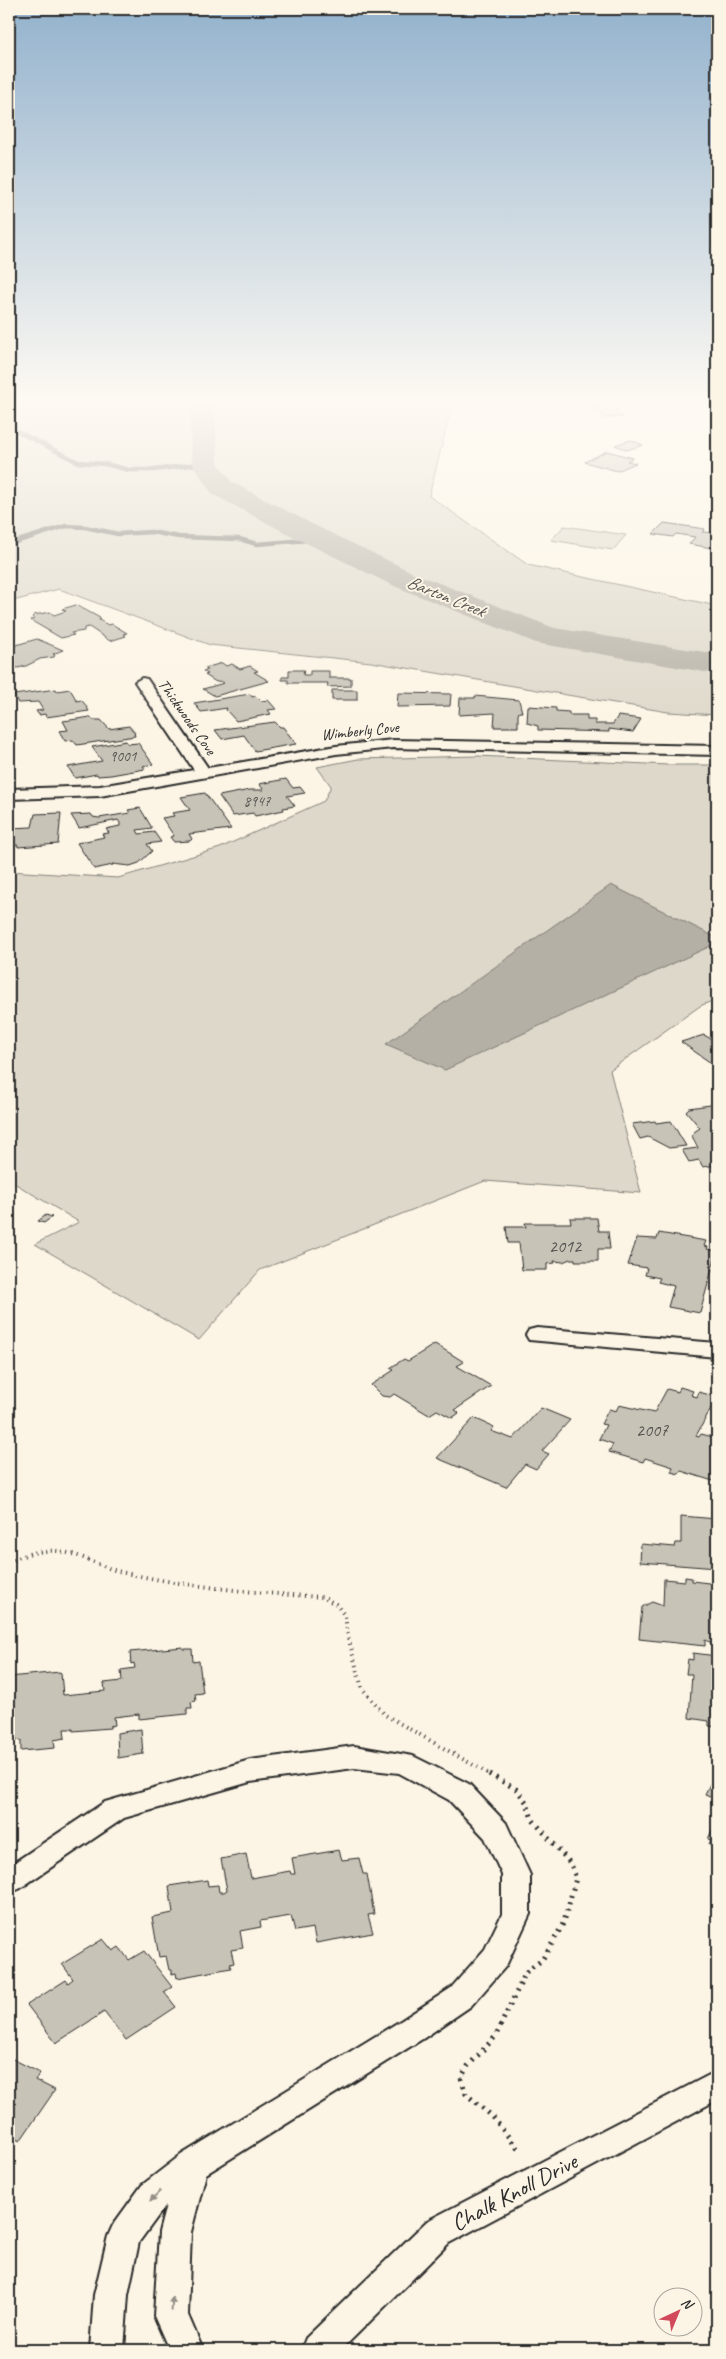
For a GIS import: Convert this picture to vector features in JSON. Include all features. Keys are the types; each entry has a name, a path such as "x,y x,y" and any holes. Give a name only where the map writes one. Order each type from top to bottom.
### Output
{"street":[{"name":"Thickwoods Cove","path":"142,682 203,772"},
{"name":"Wimberly Cove","path":"9,794 100,791 336,750 393,744 717,751"},
{"path":"537,1335 717,1350"},
{"path":"9,1881 114,1810 250,1770 354,1757 404,1763 459,1792 496,1831 516,1875 516,1914 496,1957 461,1997 192,2165 154,2196 124,2236 111,2295 107,2350"},
{"name":"Chalk Knoll Drive","path":"327,2345 438,2232 717,2085"},
{"path":"186,2350 171,2316 175,2232 192,2165"}],"shaded area":[{"path":"9,511 451,511 528,565 717,606 717,715 668,712 371,662 210,645 59,589 9,602"},
{"path":"564,526 626,535 613,550 551,540"},
{"path":"477,756 668,765 717,765 717,999 700,1006 610,1070 641,1193 485,1181 260,1270 199,1340 35,1244 79,1222 9,1180 9,871 118,878 220,848 324,801 331,786 317,767 358,759"},
{"path":"611,885 717,938 717,943 445,1070 386,1044"}],"building":[{"path":"664,523 705,529 702,532 717,533 717,549 689,544 695,537 676,534 673,537 653,534"},
{"path":"76,605 100,618 99,620 108,625 112,624 127,633 123,634 126,636 110,641 89,627 84,628 84,631 71,633 74,635 61,638 30,620 35,619 32,617 34,615 50,612 54,615 66,611 62,609"},
{"path":"37,639 63,650 53,654 55,655 54,657 40,659 26,666 18,668 9,664 9,647"},
{"path":"222,663 226,666 232,664 240,669 250,666 258,671 254,672 269,681 215,696 203,689 224,683 221,681 216,682 205,675 208,674 203,671 208,670 205,668"},
{"path":"289,670 304,670 303,675 310,675 310,671 329,671 329,678 351,678 351,686 327,687 328,683 288,683 288,680 282,680 282,677 289,677"},
{"path":"56,689 57,691 70,689 77,701 81,700 89,711 46,717 45,714 39,715 36,711 43,710 38,702 18,703 14,695"},
{"path":"332,690 357,690 357,700 332,700"},
{"path":"398,693 451,694 450,706 397,707"},
{"path":"250,694 252,697 256,696 261,701 268,700 276,709 268,710 271,714 236,721 226,710 227,708 201,712 194,703"},
{"path":"475,696 519,700 522,712 519,712 518,715 518,727 494,727 495,713 459,715 460,698 475,698"},
{"path":"528,706 556,708 556,711 569,712 569,715 587,715 587,720 595,720 595,724 613,724 618,716 641,719 633,732 609,729 609,732 538,730 538,726 527,723"},
{"path":"91,717 93,720 101,720 109,729 129,726 135,733 135,736 77,745 73,740 65,741 59,731 68,730 63,721"},
{"path":"275,722 280,727 283,727 296,744 255,751 244,735 222,739 215,730"},
{"path":"126,741 128,744 138,743 153,764 143,766 145,769 111,775 98,776 97,774 75,778 68,767 102,761 92,747"},
{"path":"286,779 293,788 300,787 305,793 287,796 295,806 283,808 284,810 255,816 253,813 233,816 219,796 250,790 264,790 259,784"},
{"path":"205,793 231,829 189,834 192,839 190,841 174,842 170,837 174,836 162,818 174,816 172,813 190,810 181,797"},
{"path":"140,808 152,828 137,830 139,834 154,832 161,842 147,844 152,851 139,863 130,866 112,864 94,869 77,843 104,837 102,834 109,833 106,829 120,826 120,823 118,820 79,828 71,815 91,814 93,817 99,818 130,813 128,810"},
{"path":"61,813 58,844 18,847 18,845 9,845 9,828 32,827 35,814"},
{"path":"704,1035 713,1040 717,1039 717,1062 711,1063 681,1042"},
{"path":"717,1104 717,1165 703,1167 699,1160 689,1162 682,1150 698,1148 692,1136 700,1128 686,1111 689,1108"},
{"path":"655,1121 656,1123 671,1121 686,1146 669,1148 648,1137 640,1139 632,1124"},
{"path":"46,1215 52,1217 44,1223 38,1221"},
{"path":"570,1218 597,1218 599,1231 608,1231 610,1249 598,1249 598,1261 575,1261 575,1259 570,1259 547,1264 547,1270 522,1270 519,1243 508,1243 506,1227 526,1227 525,1223 571,1223"},
{"path":"659,1233 706,1241 704,1246 708,1247 707,1249 717,1251 700,1313 668,1307 674,1286 658,1282 660,1278 645,1275 647,1268 628,1265 637,1238 657,1239"},
{"path":"435,1344 464,1362 457,1366 491,1386 455,1410 459,1413 452,1418 437,1410 429,1415 394,1394 390,1397 382,1396 371,1385 394,1370 390,1368 404,1359 408,1361"},
{"path":"680,1387 693,1391 691,1395 697,1397 699,1392 717,1397 696,1436 699,1437 701,1434 717,1438 717,1471 713,1481 681,1471 679,1474 671,1472 673,1467 645,1458 643,1462 609,1452 613,1444 599,1439 606,1425 601,1424 609,1409 616,1411 619,1405 654,1413 667,1389 678,1392"},
{"path":"541,1408 570,1420 542,1451 549,1454 536,1469 525,1464 506,1487 437,1458 474,1418 494,1427 491,1431 513,1439"},
{"path":"681,1516 717,1519 717,1568 640,1562 641,1544 675,1547 676,1543 681,1543"},
{"path":"685,1577 692,1578 692,1581 717,1584 717,1645 705,1640 705,1646 639,1639 642,1607 652,1602 663,1606 664,1579 685,1581"},
{"path":"183,1647 183,1649 192,1649 193,1662 199,1661 203,1693 195,1694 196,1701 191,1702 192,1708 187,1708 187,1714 139,1719 139,1714 114,1717 115,1725 110,1726 110,1728 73,1731 73,1729 64,1729 65,1738 54,1740 55,1748 21,1751 21,1740 10,1742 9,1677 60,1672 63,1695 105,1691 104,1683 122,1681 121,1670 135,1668 134,1663 131,1664 130,1652"},
{"path":"693,1653 717,1656 717,1727 709,1726 709,1721 689,1718 692,1674 686,1674 688,1659 693,1660"},
{"path":"141,1729 143,1754 118,1758 117,1733"},
{"path":"717,1770 717,1799 705,1794"},
{"path":"717,1820 717,1847 709,1844 711,1840 708,1839"},
{"path":"339,1850 342,1860 359,1858 363,1874 367,1874 374,1914 368,1915 373,1933 316,1943 313,1928 295,1931 291,1916 260,1921 261,1927 240,1931 243,1948 231,1950 234,1963 230,1964 231,1968 177,1978 176,1973 172,1974 172,1970 169,1970 166,1956 159,1957 152,1917 173,1913 169,1886 207,1880 208,1886 218,1885 219,1892 224,1892 227,1890 221,1859 246,1854 251,1878 290,1871 291,1874 295,1874 292,1858"},
{"path":"103,1939 113,1951 119,1947 129,1960 144,1951 172,1987 164,1992 176,2007 126,2040 104,2012 56,2043 27,2005 66,1980 68,1983 73,1979 62,1964"},
{"path":"9,2057 40,2073 35,2080 55,2090 20,2141 9,2136"}],"waterway":[{"name":"Barton Creek","path":"266,511 405,580 547,636 717,664"},
{"path":"9,544 66,526 85,527 118,534 151,532 179,537 239,539 257,544 320,539"}]}
